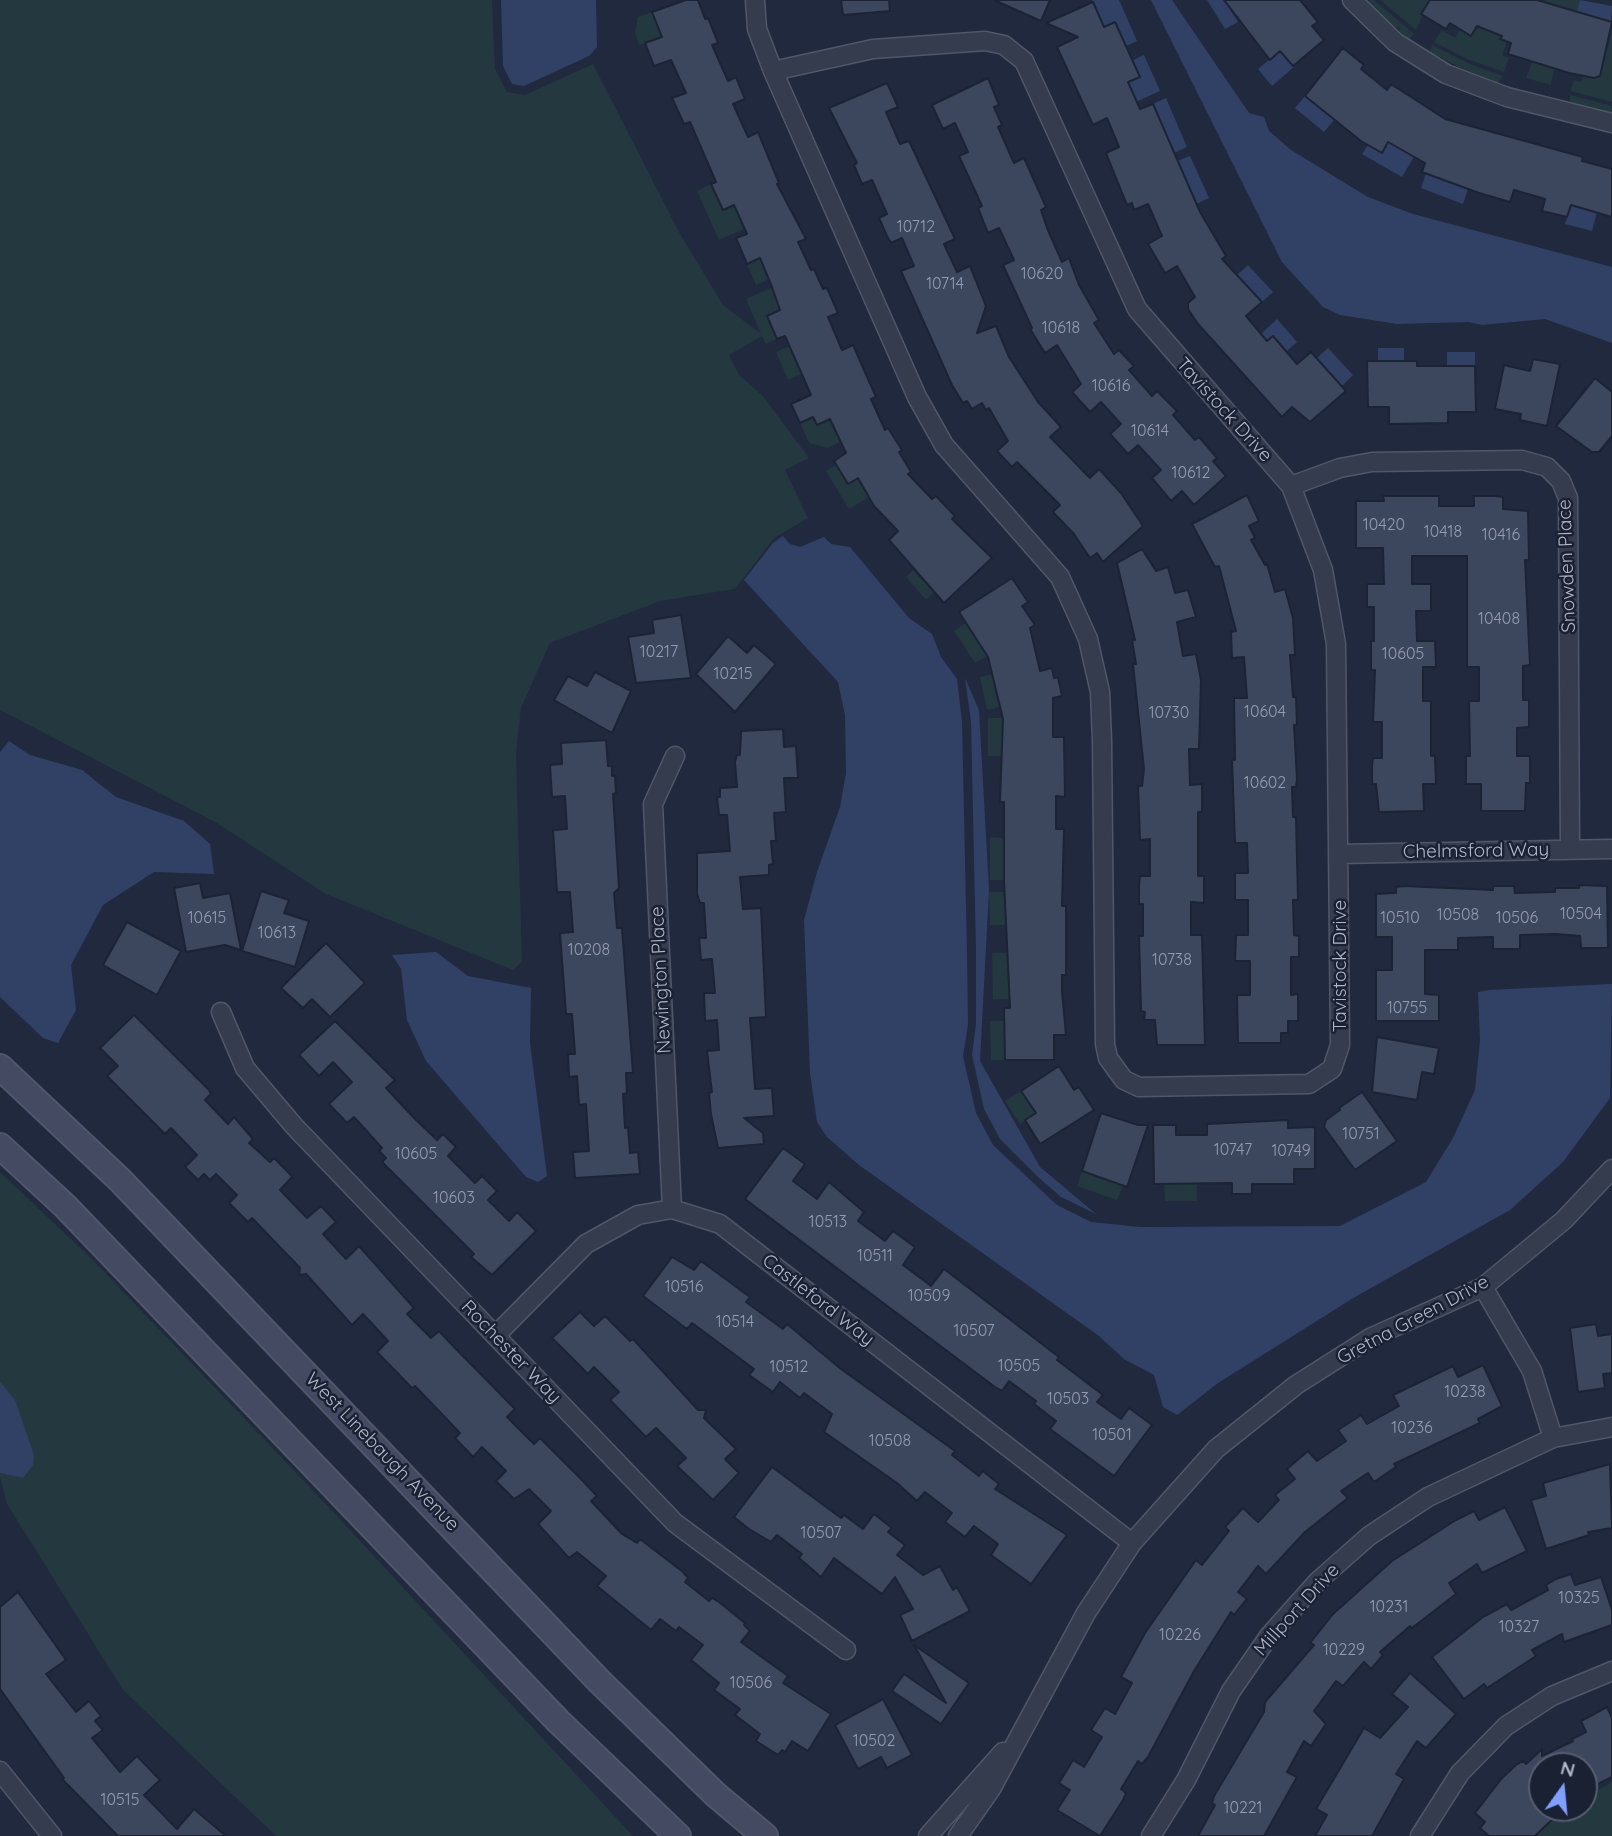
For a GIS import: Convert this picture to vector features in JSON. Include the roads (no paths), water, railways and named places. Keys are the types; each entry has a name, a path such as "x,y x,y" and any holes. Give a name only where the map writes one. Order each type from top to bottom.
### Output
{"main road":[{"name":"West Linebaugh Avenue","path":"0,1067 120,1180 600,1682 716,1795 765,1836"},
{"path":"0,1146 65,1206 558,1721 678,1836"}],"street":[{"name":"Tavistock Drive","path":"755,0 757,29 773,71 929,419 944,445 974,483 1060,578 1088,639 1100,692 1105,1044 1108,1058 1124,1080 1139,1087 1309,1084 1332,1069 1340,1045 1336,644 1323,570 1291,486 1137,309 1024,61 1004,45 985,41 873,49 773,71"},
{"path":"1352,0 1395,42 1446,74 1507,97 1612,123"},
{"name":"Snowden Place","path":"1291,486 1340,468 1372,462 1522,460 1547,467 1560,481 1568,498 1570,848"},
{"name":"Newington Place","path":"672,1209 653,804 675,756"},
{"name":"Chelmsford Way","path":"1339,854 1612,849"},
{"name":"Rochester Way","path":"221,1012 245,1068 304,1136 675,1523 846,1650"},
{"name":"Gretna Green Drive","path":"958,1836 991,1789 1086,1613 1132,1543 1216,1450 1296,1385 1370,1338 1483,1287 1564,1220 1612,1169"},
{"name":"Castleford Way","path":"496,1335 586,1244 638,1215 672,1209 720,1224 1132,1543"},
{"path":"1483,1287 1532,1371 1553,1438"},
{"name":"Millport Drive","path":"1151,1836 1186,1780 1231,1690 1269,1636 1318,1581 1369,1536 1429,1497 1553,1438 1612,1427"},
{"path":"1420,1836 1460,1773 1506,1726 1552,1696 1612,1671"},
{"name":"Gretna Green Drive","path":"928,1836 1017,1737"},
{"path":"0,1771 52,1836"}],"water":[{"path":"501,0 596,0 597,47 589,56 524,86 512,84 503,66"},
{"path":"1092,0 1119,0 1137,41 1126,46 1116,23 1104,27"},
{"path":"1151,0 1172,0 1249,113 1264,117 1269,131 1291,150 1368,197 1413,214 1612,267 1612,343 1545,319 1482,325 1469,322 1397,324 1340,315 1323,307 1282,262"},
{"path":"1207,0 1224,0 1238,22 1225,29"},
{"path":"1580,0 1612,6 1611,22 1576,13"},
{"path":"1280,51 1294,67 1272,86 1258,69"},
{"path":"1144,55 1160,91 1136,102 1128,82 1140,77 1133,60"},
{"path":"1305,96 1334,120 1324,132 1295,108"},
{"path":"1166,98 1187,147 1174,153 1153,104"},
{"path":"1388,142 1415,155 1402,177 1362,154 1368,145 1382,153"},
{"path":"1190,156 1209,198 1196,204 1177,161"},
{"path":"1426,173 1468,189 1463,204 1421,188"},
{"path":"1571,205 1597,212 1592,231 1565,224"},
{"path":"1248,265 1273,292 1262,302 1237,275"},
{"path":"1277,319 1297,342 1287,351 1273,336 1268,341 1261,334"},
{"path":"1328,348 1353,375 1342,386 1316,359"},
{"path":"1378,348 1404,348 1404,361 1378,361"},
{"path":"1447,352 1475,352 1475,366 1447,366"},
{"path":"783,536 790,544 800,547 824,537 831,544 850,547 909,618 932,634 941,657 957,679 962,722 967,952 968,1025 963,1056 976,1113 993,1145 1057,1205 1091,1222 1140,1227 1340,1226 1426,1182 1453,1138 1475,1090 1480,1040 1478,992 1612,984 1610,1098 1563,1162 1510,1210 1355,1297 1218,1383 1177,1415 1163,1407 1154,1375 1124,1359 1099,1336 859,1165 827,1137 817,1122 810,1073 804,920 817,872 840,807 846,773 845,715 838,682 744,580 773,543"},
{"path":"965,678 979,710 989,890 980,1061 1040,1167 1096,1214 1061,1197 1039,1178 1000,1139 984,1109 972,1055 976,1024 976,951 971,722"},
{"path":"9,741 30,755 82,770 116,797 184,821 210,844 214,874 154,872 103,905 71,965 76,1010 58,1043 43,1038 0,997 0,752"},
{"path":"436,952 468,976 531,988 530,1043 547,1176 538,1182 526,1177 426,1061 407,1020 401,969 392,955"},
{"path":"0,1382 15,1400 34,1455 33,1465 23,1478 0,1473"}]}
